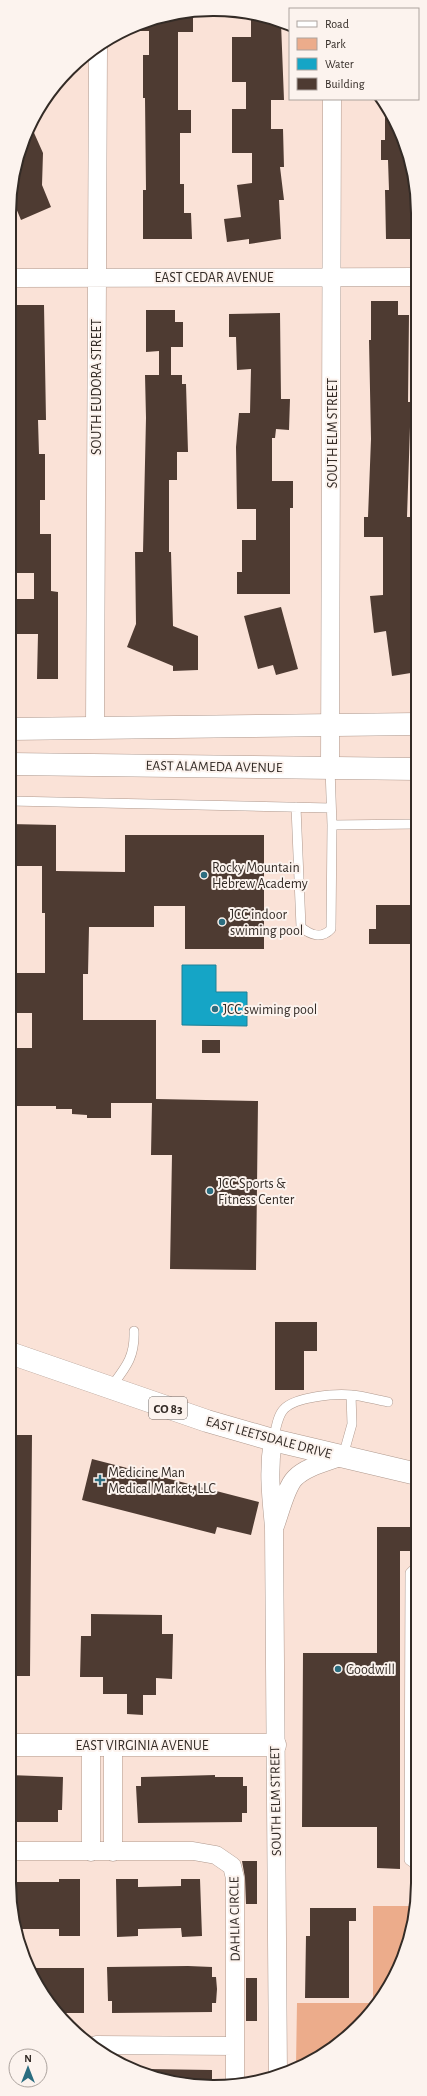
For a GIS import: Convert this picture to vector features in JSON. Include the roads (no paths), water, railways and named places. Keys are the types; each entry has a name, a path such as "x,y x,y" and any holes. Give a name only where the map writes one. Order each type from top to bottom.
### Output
{"main road":[{"path":"16,729 411,724"},
{"name":"EAST ALAMEDA AVENUE","path":"16,764 411,768"},
{"name":"EAST LEETSDALE DRIVE","path":"16,1355 182,1413 273,1440 411,1473"},
{"name":"EAST VIRGINIA AVENUE","path":"16,1745 275,1745"}],"street":[{"name":"SOUTH EUDORA STREET","path":"95,727 98,53"},
{"name":"SOUTH ELM STREET","path":"330,768 332,100"},
{"name":"EAST CEDAR AVENUE","path":"16,278 411,277"},
{"name":"SOUTH ELM STREET","path":"273,1440 269,1464 269,1483 274,1527 278,2070"},
{"name":"SOUTH ELM STREET","path":"274,1527 289,1487 294,1479 309,1470 343,1456"},
{"path":"91,1745 91,1852"},
{"path":"112,1852 113,1745"},
{"name":"DAHLIA CIRCLE","path":"16,1851 205,1852 224,1859 232,1866 235,1878 235,2079"},
{"path":"103,2046 235,2046"}],"lane":[{"path":"296,807 301,927 308,933 320,935 327,934 331,929 332,824 330,768"},
{"path":"16,801 331,808"},
{"path":"332,824 411,824"},
{"path":"110,1388 131,1359 134,1344 134,1331"},
{"path":"343,1456 352,1424 351,1395"},
{"path":"273,1440 279,1417 283,1409 293,1401 306,1398 351,1395 388,1402"},
{"path":"411,1572 411,1609"},
{"path":"411,1770 409,1860 411,1861"}],"water":[{"name":"JCC swiming pool","path":"182,965 216,965 216,992 247,992 247,1026 182,1025"}],"place":[{"name":"Rocky Mountain Hebrew Academy","path":"204,875"},
{"name":"JCC indoor swiming pool","path":"222,922"},
{"name":"JCC swiming pool","path":"215,1009"},
{"name":"JCC Sports & Fitness Center","path":"210,1191"},
{"name":"Medicine Man Medical Market, LLC","path":"100,1480"},
{"name":"Goodwill","path":"338,1669"}]}
